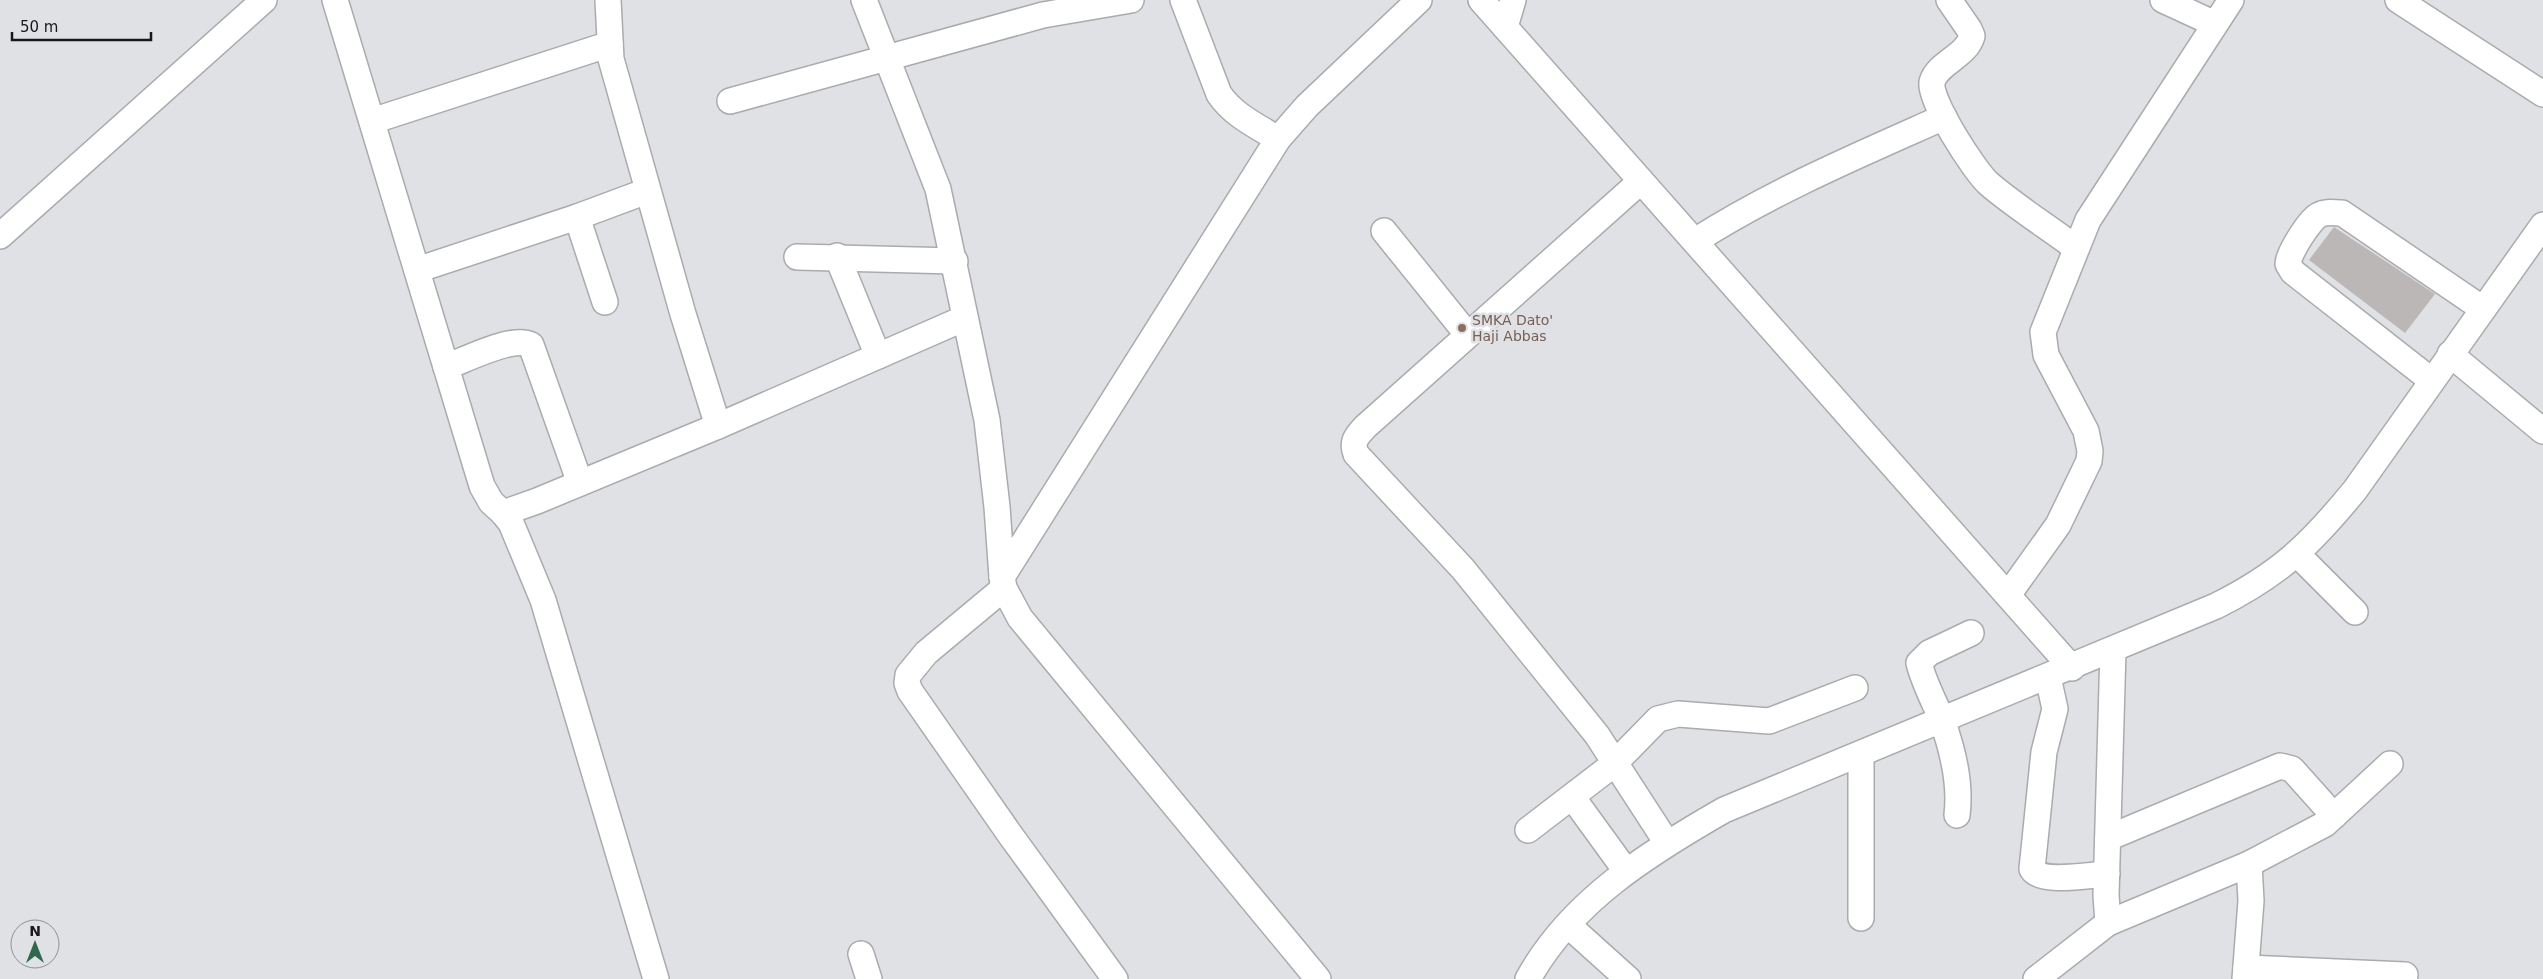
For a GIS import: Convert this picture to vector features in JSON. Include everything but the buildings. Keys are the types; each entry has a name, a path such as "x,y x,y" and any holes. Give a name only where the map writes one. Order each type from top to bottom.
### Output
{"street":[{"path":"0,236 264,0"},
{"path":"334,0 482,486 491,502 511,523 543,600 656,979"},
{"path":"608,0 610,44 615,73 647,191 718,426"},
{"path":"864,0 933,170 955,261 987,420 998,507 1003,583 1020,618 1318,979"},
{"path":"730,101 797,81 887,59 1043,15 1131,0"},
{"path":"1183,0 1219,94 1234,112 1278,139"},
{"path":"1115,979 1005,828 910,691 908,683 912,668 926,652 1003,583 1278,139 1307,106 1419,0"},
{"path":"1481,0 2072,668"},
{"path":"1505,27 1513,0"},
{"path":"1949,0 1970,29 1972,36 1964,51 1940,70 1932,83 1932,91 1944,117 1988,184 2076,248"},
{"path":"2163,0 2215,24"},
{"path":"2008,595 2058,525 2089,461 2090,451 2086,431 2046,355 2043,332 2088,220 2231,0"},
{"path":"2398,0 2543,94"},
{"path":"372,121 610,44"},
{"path":"1694,241 1742,211 1788,187 1944,117"},
{"path":"1641,180 1365,427 1354,439 1353,446 1356,454 1463,569 1596,735 1667,843"},
{"path":"416,270 577,217 647,191"},
{"path":"2431,380 2293,272 2288,264 2291,253 2314,218 2325,213 2342,213 2483,309"},
{"path":"577,217 605,302"},
{"path":"1528,979 1568,925 1584,907 1626,871 1667,843 1724,810 2072,668 2216,606 2250,589 2297,554 2355,490 2431,380 2542,227"},
{"path":"1384,231 1467,334"},
{"path":"797,257 838,256 955,261"},
{"path":"838,256 878,356"},
{"path":"503,513 718,426 965,318"},
{"path":"446,367 510,343 526,343 531,345 580,483"},
{"path":"2450,354 2543,431"},
{"path":"2297,554 2355,612"},
{"path":"1957,815 1959,781 1942,721 1923,679 1919,663 1929,653 1971,633"},
{"path":"2108,923 2107,874 2113,650"},
{"path":"2048,677 2055,709 2044,752 2032,869 2039,876 2049,878 2107,874"},
{"path":"1528,830 1573,798 1614,764 1658,719 1665,715 1687,714 1744,721 1769,721 1855,688"},
{"path":"1861,754 1861,918"},
{"path":"2036,979 2108,923 2249,864 2325,824 2390,764"},
{"path":"2108,838 2280,766 2292,769 2334,816"},
{"path":"1573,798 1626,871"},
{"path":"2249,864 2251,901 2246,974 2405,975"},
{"path":"1568,925 1628,979"},
{"path":"861,954 869,979"}],"place":[{"name":"SMKA Dato' Haji Abbas","path":"1462,328"}]}
